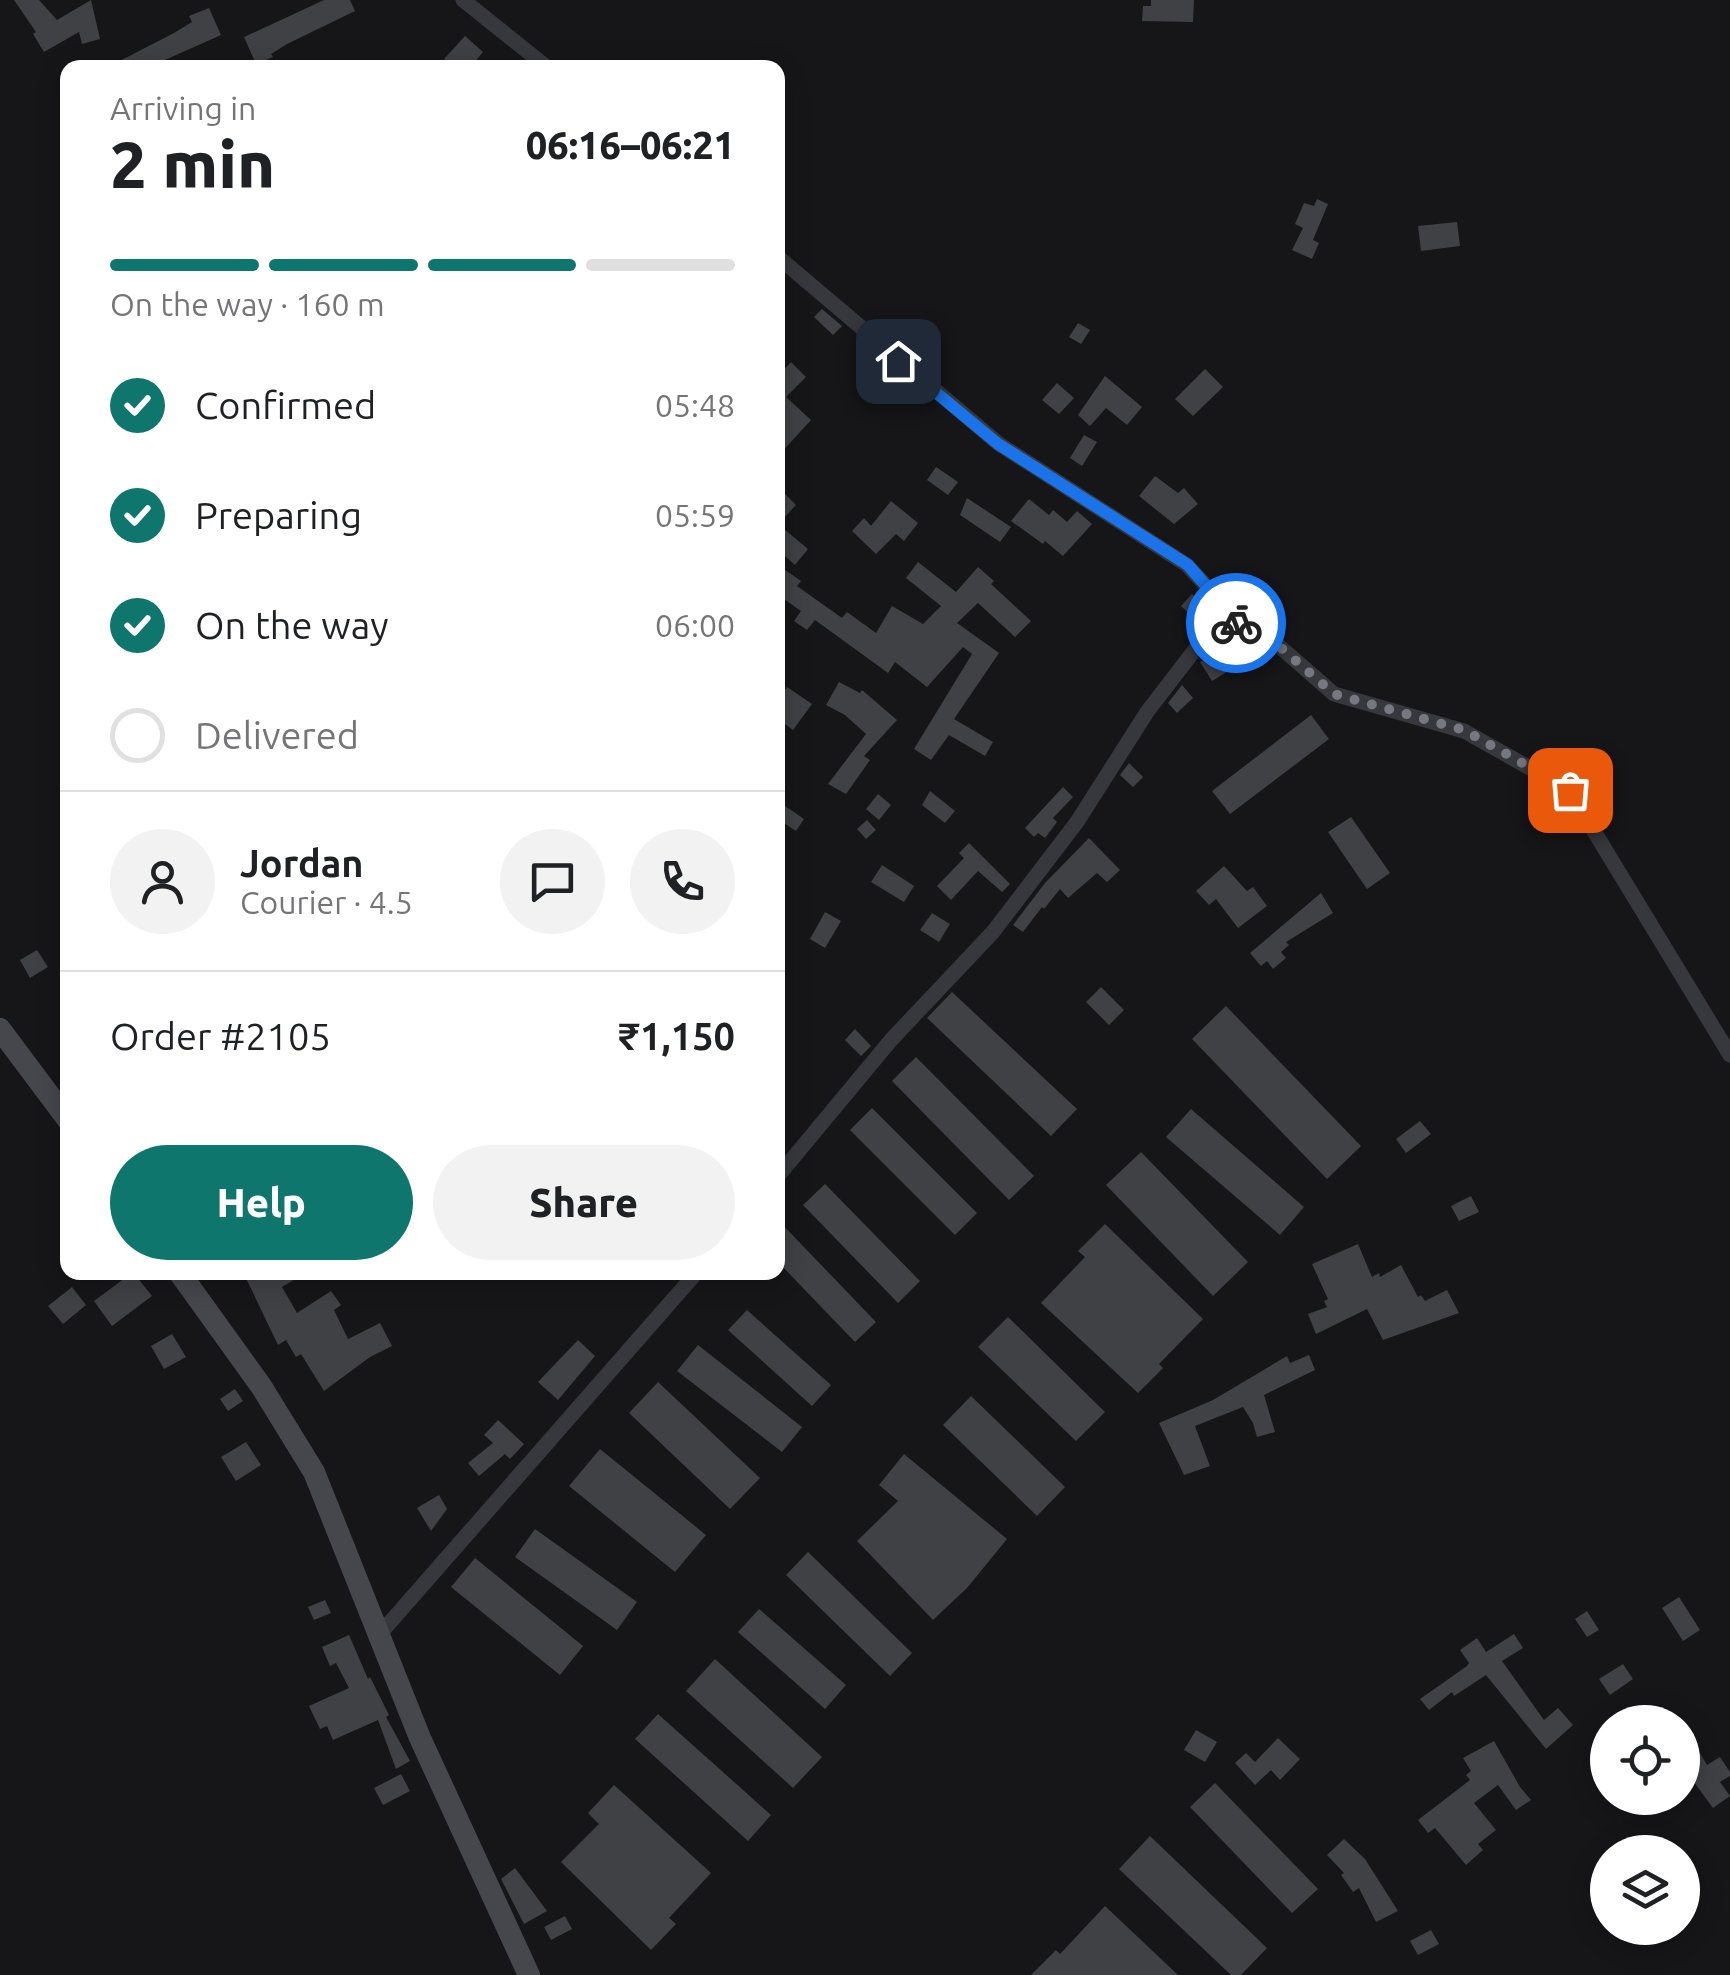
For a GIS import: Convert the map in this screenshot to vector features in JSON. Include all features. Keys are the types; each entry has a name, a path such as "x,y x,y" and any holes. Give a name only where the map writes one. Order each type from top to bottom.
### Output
{"main road":[{"path":"0,1029 60,1109"},
{"path":"186,1280 314,1472 420,1738 529,1975"}],"street":[{"path":"463,0 538,60"},
{"path":"785,263 998,444 1188,565 1208,588 1220,617 1263,632 1334,694 1464,730 1570,790 1730,1055"},
{"path":"785,1168 891,1040 993,932 1077,822 1147,712 1220,617"},
{"path":"379,1635 690,1280"}],"building":[{"path":"14,0 39,0 57,20 91,0 100,39 82,44 79,32 44,52 33,34 36,32"},
{"path":"324,0 350,0 355,11 287,44 266,60 254,60 244,37"},
{"path":"1151,0 1194,0 1193,22 1142,21 1143,6 1151,6"},
{"path":"209,8 221,35 165,60 122,60 192,22 189,16"},
{"path":"465,36 483,52 476,60 444,59"},
{"path":"1317,199 1328,204 1313,240 1319,243 1312,259 1292,250 1303,228 1295,224 1304,203 1314,206"},
{"path":"1457,222 1460,246 1421,251 1418,226"},
{"path":"822,309 842,326 833,335 814,317"},
{"path":"1078,323 1090,330 1081,344 1069,337"},
{"path":"791,362 806,377 786,397 811,420 785,448 785,368"},
{"path":"1205,369 1223,387 1193,416 1175,399"},
{"path":"1105,376 1142,407 1127,425 1106,408 1090,426 1078,415"},
{"path":"1057,383 1074,398 1059,414 1042,400"},
{"path":"1084,435 1097,442 1082,466 1070,458"},
{"path":"936,467 958,482 948,495 927,480"},
{"path":"1155,476 1178,493 1184,488 1198,504 1174,524 1139,496"},
{"path":"785,494 796,505 785,517"},
{"path":"967,498 1011,527 1000,542 960,515"},
{"path":"1029,499 1049,515 1053,510 1067,522 1077,511 1092,524 1063,556 1011,521"},
{"path":"891,501 918,523 904,541 896,534 876,554 852,531 864,518 871,526"},
{"path":"785,530 808,549 795,565 785,556"},
{"path":"918,562 956,592 978,567 1031,621 1015,637 978,603 957,623 999,653 954,719 993,742 985,756 949,735 931,760 914,749 972,654 963,647 927,687 895,662 888,673 815,620 807,630 794,621 801,611 785,600 785,570 801,581 797,586 842,618 847,612 876,633 892,606 923,624 941,606 906,578"},
{"path":"1192,594 1204,608 1195,619 1181,606"},
{"path":"1236,640 1248,659 1212,681 1200,662"},
{"path":"839,682 860,693 862,690 897,720 864,756 870,760 846,794 828,784 866,734 845,715 826,705"},
{"path":"1182,685 1193,698 1177,713 1168,703"},
{"path":"787,687 812,704 793,730 785,724"},
{"path":"1311,715 1329,739 1230,814 1212,791"},
{"path":"1129,763 1143,777 1133,787 1120,775"},
{"path":"1063,787 1073,797 1053,818 1057,822 1045,838 1038,833 1034,837 1025,828"},
{"path":"930,791 955,811 945,823 922,805"},
{"path":"878,794 891,805 879,820 866,809"},
{"path":"785,806 804,819 796,831 785,824"},
{"path":"1351,817 1390,873 1367,889 1328,832"},
{"path":"867,820 876,830 866,839 857,829"},
{"path":"1089,838 1120,870 1107,882 1097,873 1068,898 1060,889 1023,932 1013,925 1045,883"},
{"path":"969,843 1010,884 1002,892 978,871 951,900 937,886 964,858 959,853"},
{"path":"882,865 914,886 904,902 871,882"},
{"path":"1224,866 1247,891 1253,887 1267,906 1238,928 1216,899 1209,905 1196,891"},
{"path":"1321,893 1333,913 1286,942 1289,945 1281,952 1286,958 1273,969 1267,961 1261,966 1250,953"},
{"path":"825,912 841,921 825,948 810,939"},
{"path":"932,913 950,924 939,942 920,930"},
{"path":"37,950 48,967 30,978 20,960"},
{"path":"1101,987 1124,1010 1109,1025 1086,1002"},
{"path":"952,992 1077,1109 1051,1136 927,1018"},
{"path":"1226,1006 1361,1146 1327,1179 1192,1039"},
{"path":"855,1029 871,1046 861,1056 845,1040"},
{"path":"916,1057 1034,1176 1009,1200 892,1081"},
{"path":"872,1108 977,1213 955,1235 850,1130"},
{"path":"1191,1109 1304,1207 1280,1235 1166,1137"},
{"path":"1420,1121 1431,1134 1406,1153 1396,1139"},
{"path":"1141,1152 1248,1262 1213,1296 1106,1185"},
{"path":"825,1184 920,1281 898,1303 803,1205"},
{"path":"1471,1196 1479,1212 1459,1221 1451,1206"},
{"path":"1105,1224 1203,1319 1159,1364 1163,1368 1138,1393 1041,1303 1085,1257 1078,1251"},
{"path":"785,1227 876,1322 855,1342 785,1269"},
{"path":"1358,1244 1372,1277 1379,1273 1380,1277 1401,1265 1418,1297 1421,1295 1425,1301 1447,1290 1459,1313 1383,1340 1367,1309 1316,1334 1308,1314 1327,1307 1324,1301 1328,1299 1312,1264"},
{"path":"122,1280 139,1280 152,1296 112,1326 94,1301"},
{"path":"247,1280 294,1280 282,1287 297,1313 331,1291 341,1305 334,1310 348,1339 380,1323 392,1346 324,1391 301,1354 296,1357 286,1340 278,1345"},
{"path":"72,1287 86,1305 63,1324 48,1306"},
{"path":"747,1310 831,1385 812,1406 728,1330"},
{"path":"1008,1317 1105,1412 1076,1441 978,1347"},
{"path":"172,1334 186,1357 164,1369 151,1346"},
{"path":"578,1340 595,1356 558,1400 538,1382"},
{"path":"698,1345 802,1427 782,1452 677,1371"},
{"path":"1309,1355 1315,1370 1264,1395 1275,1432 1257,1437 1243,1407 1195,1426 1210,1466 1184,1475 1159,1423 1213,1400 1287,1356 1290,1363"},
{"path":"658,1382 760,1478 730,1509 629,1413"},
{"path":"235,1389 243,1401 228,1411 220,1399"},
{"path":"971,1396 1065,1487 1037,1516 943,1425"},
{"path":"498,1420 524,1444 510,1459 505,1454 479,1476 468,1463 493,1443 484,1435"},
{"path":"246,1442 261,1465 236,1481 221,1457"},
{"path":"600,1449 706,1535 675,1572 569,1486"},
{"path":"904,1454 1007,1539 967,1588 933,1620 857,1541 898,1501 879,1485"},
{"path":"439,1495 447,1509 431,1531 417,1508"},
{"path":"535,1529 637,1602 617,1630 515,1557"},
{"path":"808,1552 912,1653 890,1676 786,1575"},
{"path":"475,1558 583,1646 560,1675 451,1587"},
{"path":"1679,1597 1700,1630 1683,1641 1662,1608"},
{"path":"325,1600 331,1613 314,1620 308,1607"},
{"path":"759,1609 846,1685 825,1709 738,1632"},
{"path":"1587,1611 1599,1630 1587,1637 1575,1619"},
{"path":"1514,1634 1523,1648 1502,1661 1544,1720 1558,1708 1573,1725 1546,1749 1486,1675 1454,1696 1452,1692 1429,1710 1420,1699 1467,1666 1469,1663 1460,1650 1477,1638 1486,1652"},
{"path":"349,1635 410,1761 396,1769 378,1720 333,1740 327,1726 320,1729 309,1706 349,1688 336,1663 330,1666 322,1647"},
{"path":"715,1659 822,1757 793,1788 686,1691"},
{"path":"1623,1664 1633,1679 1610,1695 1599,1679"},
{"path":"658,1714 771,1815 748,1841 635,1739"},
{"path":"1196,1730 1217,1742 1205,1762 1184,1750"},
{"path":"1278,1738 1300,1759 1280,1780 1271,1770 1255,1785 1235,1763 1246,1753 1255,1762"},
{"path":"1494,1741 1531,1800 1516,1810 1498,1785 1474,1803 1496,1830 1478,1844 1483,1850 1466,1865 1435,1828 1428,1833 1418,1820 1470,1780 1466,1775 1471,1771 1463,1758"},
{"path":"1700,1753 1707,1765 1720,1757 1730,1772 1720,1782 1730,1796 1713,1808 1700,1790"},
{"path":"401,1774 410,1791 383,1805 374,1788"},
{"path":"1215,1783 1318,1889 1292,1913 1190,1807"},
{"path":"614,1785 711,1873 669,1918 676,1924 651,1950 561,1862 599,1824 588,1813"},
{"path":"1150,1836 1267,1948 1241,1975 1231,1975 1119,1869"},
{"path":"1344,1839 1365,1859 1398,1911 1376,1922 1359,1888 1353,1892 1341,1875 1344,1873 1327,1855"},
{"path":"515,1868 547,1911 524,1924 501,1879"},
{"path":"1105,1906 1178,1975 1031,1975 1056,1950 1060,1954"},
{"path":"565,1916 572,1929 551,1940 544,1927"},
{"path":"1431,1930 1439,1944 1418,1955 1410,1941"}],"way so far":[{"path":"1236,623 1263,632 1334,694 1464,730 1570,790"}],"route":[{"path":"898,361 998,444 1188,565 1208,588 1220,617 1236,623"}]}
